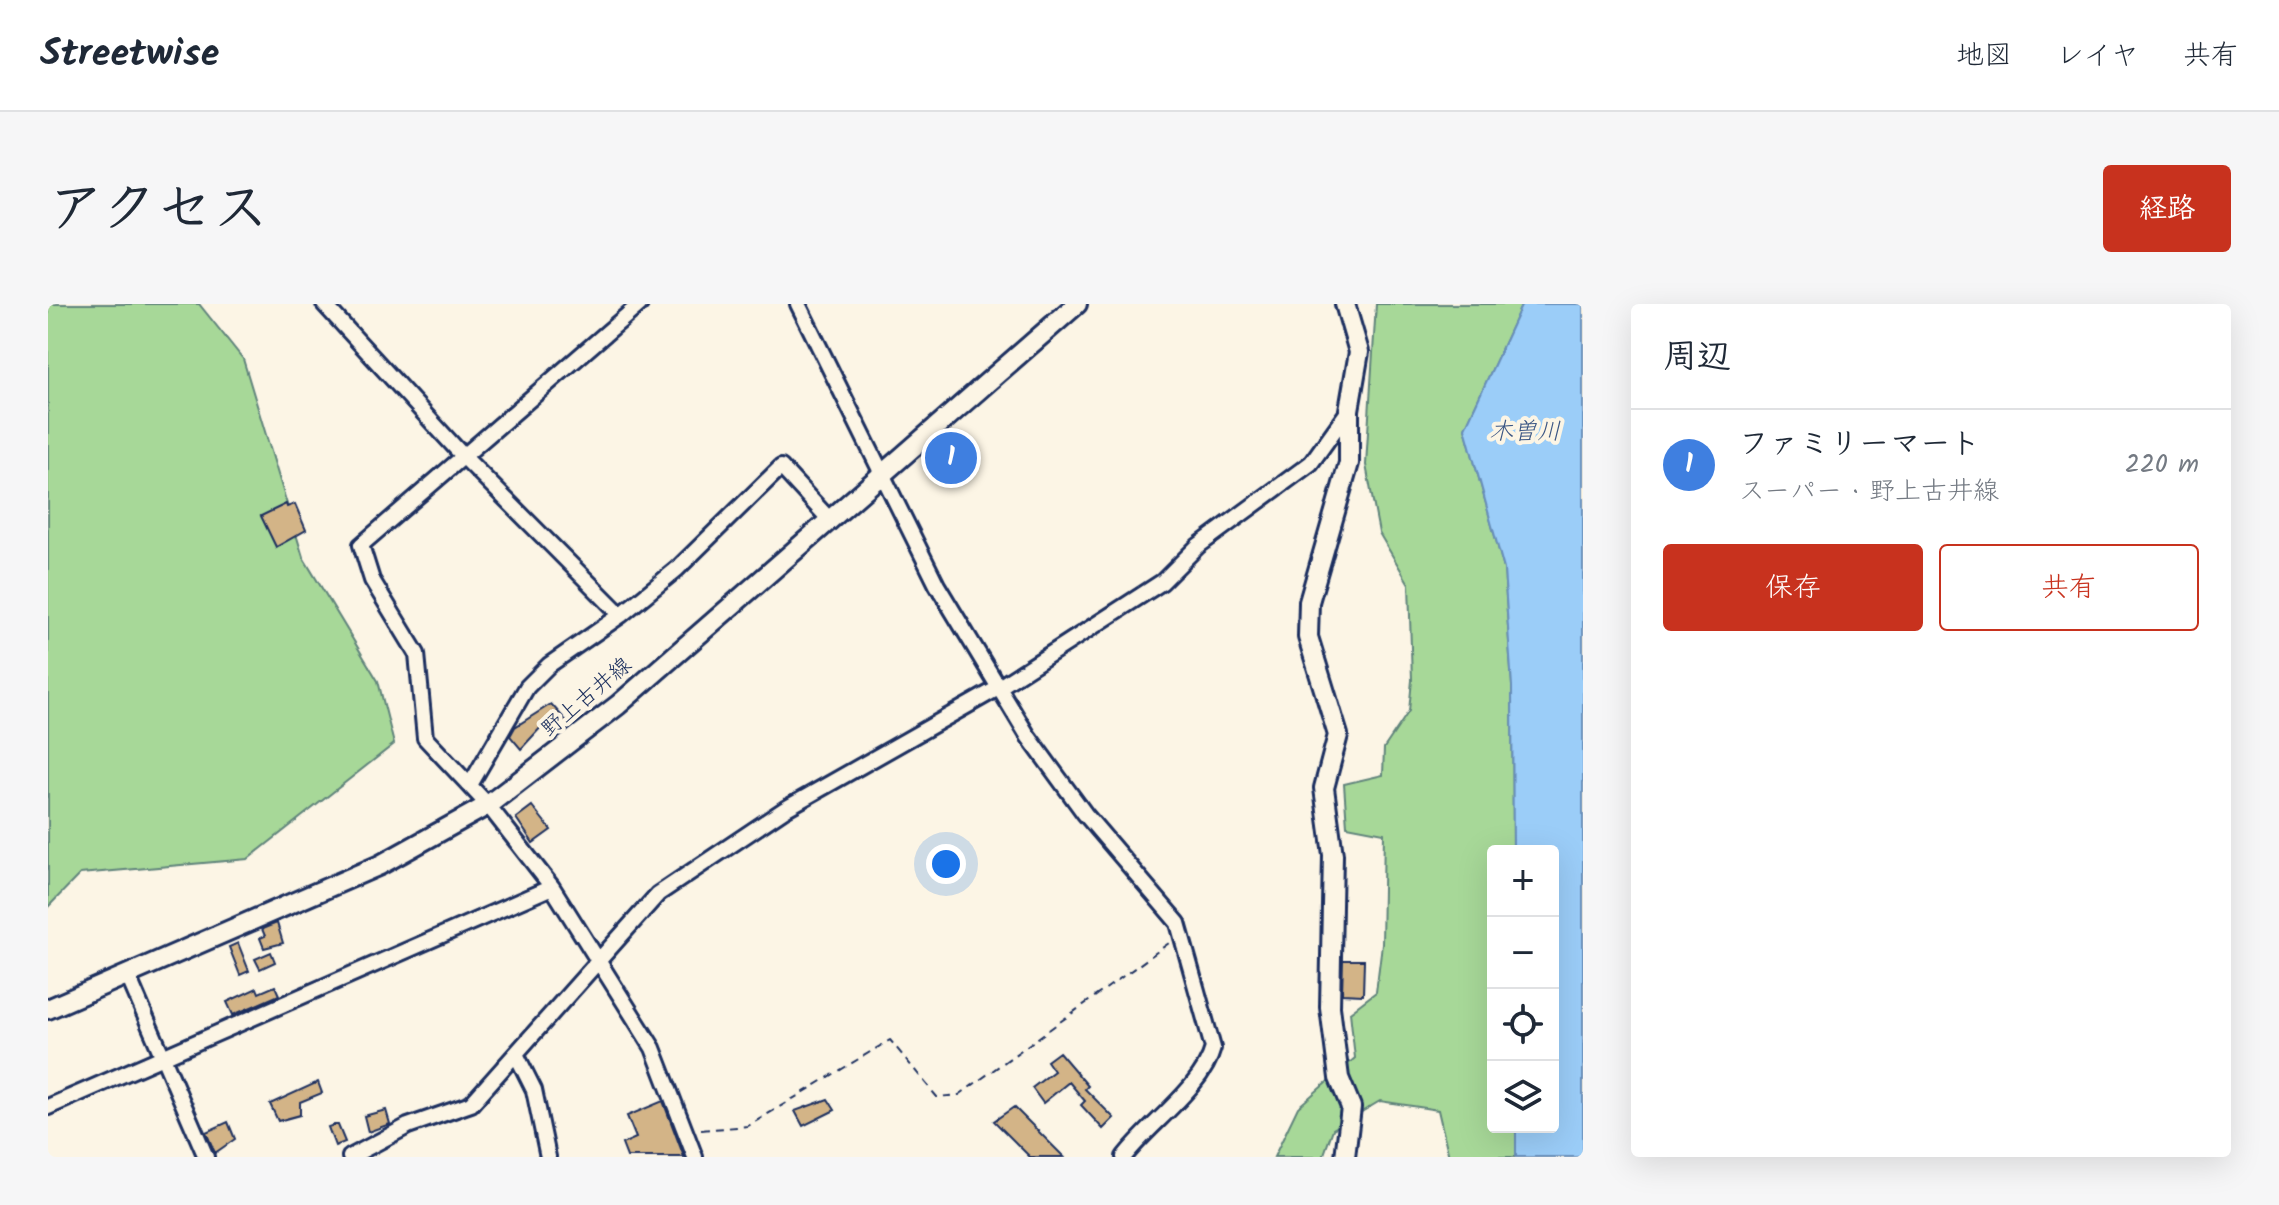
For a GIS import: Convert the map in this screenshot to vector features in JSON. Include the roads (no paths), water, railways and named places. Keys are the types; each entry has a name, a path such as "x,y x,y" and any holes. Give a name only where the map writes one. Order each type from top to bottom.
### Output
{"main road":[{"name":"野上古井線","path":"48,1009 380,865 488,805 618,705 1077,304"},
{"path":"1345,304 1359,352 1349,410 1349,463 1338,512 1314,578 1309,602 1308,637 1338,735 1324,788 1333,855 1330,1007 1339,1078 1351,1107 1345,1157"}],"street":[{"path":"324,304 464,457 621,615"},
{"path":"640,304 361,545 372,580 417,654 425,738 488,805 552,887 653,1048 695,1157"},
{"path":"798,304 937,585 1028,736 1085,814 1159,897 1178,923 1213,1037 1210,1061 1124,1157"},
{"path":"350,1157 390,1133 471,1104 658,894 833,780 1000,686 1162,582 1198,546 1311,463 1349,410"},
{"path":"470,785 527,687 549,665 621,615 677,569 781,467 829,519"},
{"path":"48,1107 552,887"},
{"path":"128,976 206,1157"},
{"path":"516,1054 534,1090 548,1157"}],"water":[{"name":"木曽川","path":"1522,304 1583,304 1583,1157 1516,1157 1516,1133 1559,1133 1559,845 1513,845 1512,686 1504,569 1465,428"}],"place":[{"name":"ファミリーマート","path":"951,458"}]}
